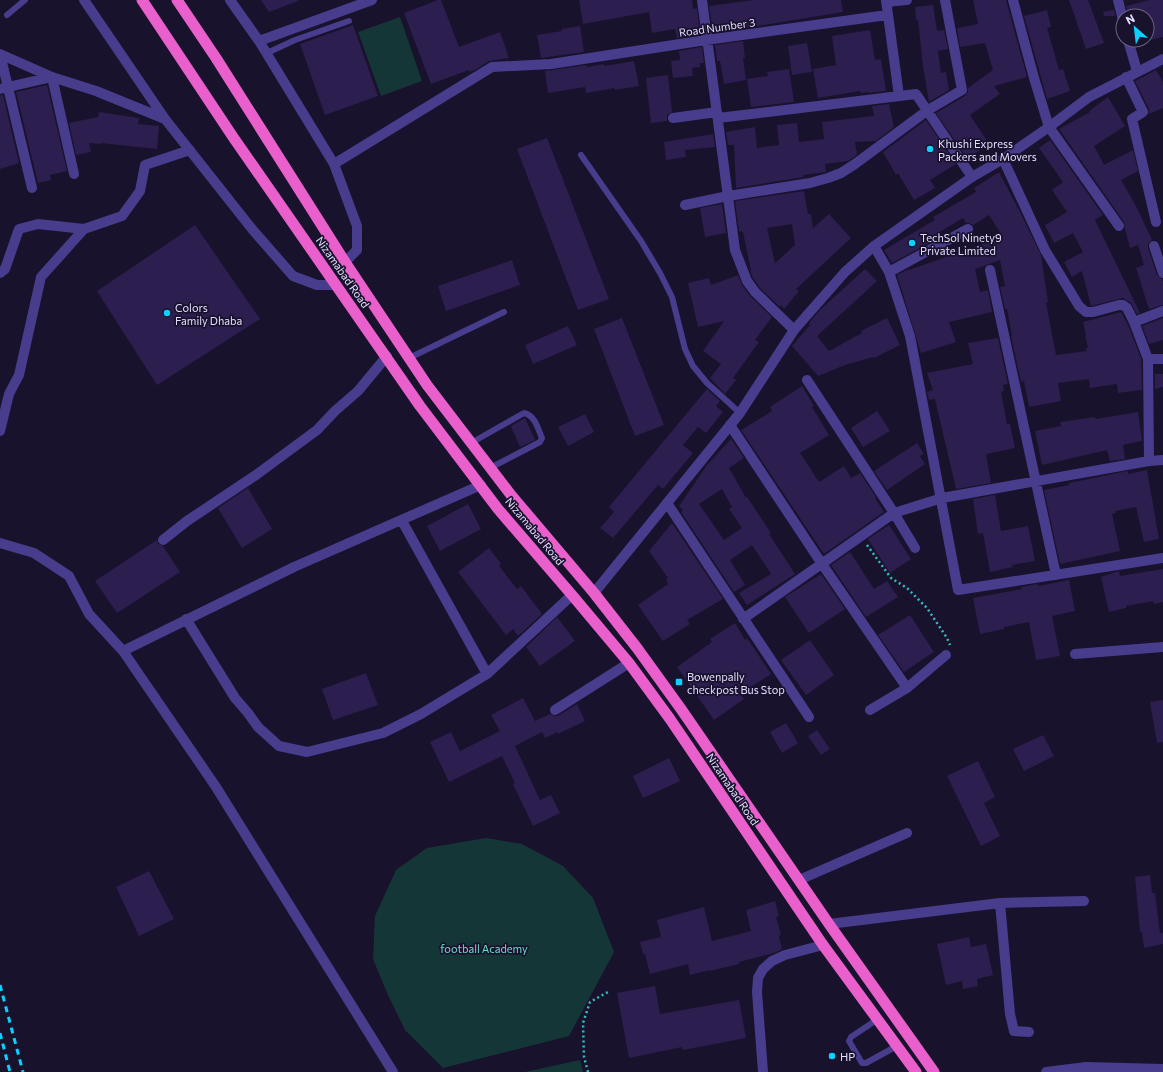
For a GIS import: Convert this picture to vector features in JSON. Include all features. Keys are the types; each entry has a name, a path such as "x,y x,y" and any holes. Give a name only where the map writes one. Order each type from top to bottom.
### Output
{"highway":[{"name":"Nizamabad Road","path":"142,0 233,137 387,356 420,406 498,509 629,663 674,725 822,945 916,1072"},
{"name":"Nizamabad Road","path":"177,0 216,58 345,262 427,385 511,495 594,593 681,708 829,924 934,1072"}],"street":[{"path":"84,0 165,119 252,229 293,276 317,285 336,285"},
{"path":"230,0 260,41 334,164 357,226 357,250 345,262"},
{"path":"260,41 372,0"},
{"path":"702,0 706,40 735,250 747,280 755,292 794,330"},
{"path":"899,96 886,1 908,0"},
{"path":"685,205 728,196 810,183 841,173 928,110 962,90 945,0"},
{"path":"1013,0 1049,127 1119,226"},
{"name":"Road Number 3","path":"334,164 492,66 551,64 706,40 887,15"},
{"path":"1130,48 1137,72"},
{"path":"0,54 52,77 96,91 165,119"},
{"path":"0,54 4,89 32,188"},
{"path":"594,593 740,413 794,330 845,272 874,246 972,177 1049,127 1089,97 1163,59"},
{"path":"4,89 52,77"},
{"path":"52,77 74,174"},
{"path":"1126,77 1143,112 1132,119 1156,222"},
{"path":"673,118 717,115 916,94 972,177"},
{"path":"0,272 5,269 19,229 38,224 84,229 122,216 140,191 145,165 190,150"},
{"path":"1003,158 1044,250 1079,306 1086,312 1093,312 1123,305 1127,308 1134,322 1148,359 1149,461"},
{"path":"0,431 9,394 19,375 41,277 84,229"},
{"path":"890,272 968,229"},
{"path":"874,246 890,272 910,336 942,498 958,590 1163,558"},
{"path":"1154,246 1163,273"},
{"path":"990,270 1056,575"},
{"path":"1134,322 1163,312"},
{"path":"163,540 187,521 256,475 317,430 335,411 358,391 387,356"},
{"path":"1148,359 1163,359"},
{"path":"807,380 894,513 915,548"},
{"path":"730,425 822,564 907,688"},
{"path":"743,619 894,513 942,498 1149,461 1163,462"},
{"path":"123,651 294,567 402,521 481,485"},
{"path":"667,503 743,619 810,717"},
{"path":"402,521 487,674"},
{"path":"0,543 34,553 69,576 89,614 123,651 216,787 393,1072"},
{"path":"186,619 235,698 258,727 279,746 307,752 383,732 421,714 487,674 572,595"},
{"path":"1075,654 1163,647"},
{"path":"870,710 907,688 946,654"},
{"path":"555,710 629,663"},
{"path":"799,880 906,833"},
{"path":"829,924 1000,903 1084,901"},
{"path":"1000,903 1010,1014 1014,1032 1029,1032"},
{"path":"763,1072 757,992 758,978 763,969 772,961 785,955 822,945"},
{"path":"1046,1072 1086,1067 1163,1069"}],"lane":[{"path":"7,15 25,0"},
{"path":"266,53 295,40 349,21"},
{"path":"581,156 641,241 660,273 672,297 686,349 693,366 707,383 740,413"},
{"path":"409,358 504,312"},
{"path":"471,443 524,413 533,417 542,438 540,442 490,468"},
{"path":"878,1020 849,1039 862,1063 866,1063 897,1046"}],"path":[{"path":"861,537 891,578 907,588 927,608 948,638 951,648 946,654"},
{"path":"588,1072 584,1057 583,1023 590,1002 608,992"}],"green space":[{"path":"400,17 422,81 381,96 358,32"},
{"name":"football Academy","path":"486,838 522,844 563,866 593,898 614,952 569,1036 443,1068 405,1030 388,995 373,959 375,916 396,870 427,848"},
{"path":"580,1060 583,1072 525,1072"}],"building":[{"path":"261,0 298,0 298,1 269,12"},
{"path":"441,0 459,47 500,32 509,58 489,61 475,70 469,72 469,70 431,84 404,13"},
{"path":"579,0 692,0 693,9 697,8 700,34 677,38 675,29 652,33 649,12 583,24"},
{"path":"754,0 841,0 843,12 713,32 709,6"},
{"path":"973,0 1006,0 1027,77 994,86 1000,94 970,115 989,144 967,158 936,113 965,96 968,92 968,88 993,70 985,43 960,47 957,28 978,24"},
{"path":"1069,0 1088,0 1104,43 1086,49"},
{"path":"1150,0 1163,0 1163,37 1155,39 1155,8 1127,8 1126,6"},
{"path":"933,5 937,31 944,30 948,49 938,51 941,73 946,72 949,90 929,102 915,7"},
{"path":"1047,10 1051,27 1047,28 1059,70 1063,69 1070,91 1047,99 1024,16"},
{"path":"1114,10 1115,16 1104,16 1103,12"},
{"path":"353,25 378,96 325,115 300,44"},
{"path":"580,26 584,52 541,58 537,35 562,31 562,29"},
{"path":"870,30 875,60 881,59 886,91 861,93 860,91 818,98 813,69 836,65 832,36"},
{"path":"743,41 745,58 743,58 746,80 724,84 720,61 717,61 715,45"},
{"path":"807,43 812,72 792,75 788,46"},
{"path":"702,47 704,63 700,63 700,67 692,68 693,76 673,78 671,61 680,60 679,51"},
{"path":"634,61 639,86 586,93 585,87 548,93 545,71 586,65 587,67 604,64 604,66"},
{"path":"789,69 794,102 751,107 747,79 768,76 767,72"},
{"path":"1156,70 1163,82 1163,108 1149,114 1149,109 1135,81"},
{"path":"668,75 672,112 667,115 667,121 651,123 646,78"},
{"path":"47,85 67,171 50,175 51,180 38,183 16,92"},
{"path":"0,95 3,95 19,163 0,169"},
{"path":"1108,97 1125,126 1094,146 1104,165 1133,150 1138,171 1121,180 1136,206 1152,240 1148,244 1148,248 1157,275 1163,282 1163,305 1149,309 1136,268 1144,265 1138,245 1130,248 1124,222 1059,129 1090,112 1089,111"},
{"path":"889,104 894,127 876,141 855,142 857,155 848,161 825,164 826,172 736,188 734,145 728,145 726,132 755,127 757,148 779,145 777,125 797,123 799,142 824,139 822,122 874,116 872,106"},
{"path":"99,112 139,118 138,124 159,126 157,149 89,143 91,152 76,155 69,123 98,117"},
{"path":"926,120 956,164 930,180 935,188 914,200 898,173 896,175 883,152"},
{"path":"713,134 715,147 685,150 686,157 666,160 664,142"},
{"path":"547,138 609,299 578,310 517,149"},
{"path":"1050,140 1103,215 1095,220 1140,313 1137,314 1131,303 1123,298 1091,306 1082,271 1072,277 1064,262 1083,252 1073,233 1054,243 1045,225 1067,212 1052,190 1063,182 1039,148"},
{"path":"999,172 1041,255 1048,302 1046,303 1056,355 1087,351 1086,348 1088,348 1083,322 1121,312 1128,325 1141,358 1142,390 1118,393 1117,384 1090,388 1089,379 1058,383 1061,401 1029,407 1024,381 1021,382 1007,309 1005,309 1000,287 1005,286 1000,260 975,269 980,292 988,290 992,312 949,322 956,342 921,353 897,275 909,269 1003,237 989,215 973,225 966,223 963,218 938,233 940,237 892,263 884,250 935,220 933,217 976,192 974,188"},
{"path":"804,191 808,214 811,214 813,228 829,214 851,238 796,289 799,291 784,309 760,288 753,278 750,271 743,232 739,231 735,201","holes":["792,224 795,245 775,263 767,228"]},
{"path":"722,204 726,233 705,237 700,208"},
{"path":"195,225 260,319 157,385 97,291"},
{"path":"512,260 520,285 446,311 438,286"},
{"path":"865,269 877,281 817,336 829,351 862,333 861,331 887,318 900,345 874,358 873,357 845,365 818,376 792,346 810,325 809,323 820,310"},
{"path":"738,275 742,285 750,296 772,317 755,340 759,342 733,378 736,380 725,394 710,378 721,364 703,351 724,321 698,327 688,283 709,278 711,285"},
{"path":"622,318 664,425 635,436 594,329"},
{"path":"1163,318 1163,340 1149,344 1142,326"},
{"path":"568,326 577,345 533,364 525,345"},
{"path":"998,338 1008,384 1003,385 1004,391 1001,392 1007,424 1010,424 1015,448 986,454 991,483 956,489 935,399 929,400 927,392 933,390 927,373 973,364 968,343"},
{"path":"1155,374 1163,374 1163,387 1155,389"},
{"path":"802,386 814,406 812,407 829,435 800,453 819,482 844,466 851,478 860,473 884,512 824,554 741,430 772,411 770,407"},
{"path":"707,389 720,401 716,406 723,412 706,433 698,427 683,445 693,453 663,489 658,485 613,538 600,528 614,512 609,507"},
{"path":"877,411 890,431 863,447 851,428"},
{"path":"1138,412 1142,441 1123,445 1125,459 1110,461 1107,450 1042,465 1035,431 1061,426 1060,422 1095,417 1096,419"},
{"path":"585,414 594,432 568,446 558,427"},
{"path":"525,418 535,440 520,447 511,426"},
{"path":"731,439 744,458 729,468 746,498 747,497 771,533 769,534 795,574 747,605 739,593 771,574 752,545 730,560 745,585 734,592 681,512 683,510 679,506 707,465","holes":["722,489 732,507 729,509 742,528 724,540 699,504"]},
{"path":"917,443 924,454 920,456 925,464 887,490 874,471"},
{"path":"1147,470 1159,539 1144,542 1136,507 1115,511 1116,513 1112,514 1120,551 1060,564 1044,490 1069,485 1069,483 1128,471 1128,474"},
{"path":"248,488 272,529 242,548 218,508"},
{"path":"995,495 1001,531 1028,526 1035,561 1012,565 1013,567 990,572 983,533 978,534 973,499"},
{"path":"468,504 481,529 440,551 427,526"},
{"path":"672,523 723,599 687,620 690,624 663,641 638,605 668,584 666,579 668,578 649,551"},
{"path":"889,525 911,559 890,573 868,539"},
{"path":"157,540 158,544 163,546 180,572 117,613 95,581"},
{"path":"489,548 501,564 499,566 517,589 521,586 542,614 518,636 513,629 506,635 458,572"},
{"path":"850,552 874,589 887,581 898,597 866,617 831,565"},
{"path":"1163,569 1163,602 1154,604 1153,601 1126,606 1126,608 1109,612 1101,577 1119,571 1120,576"},
{"path":"821,574 845,609 809,633 785,597"},
{"path":"1069,580 1075,611 1052,616 1060,656 1036,660 1029,622 980,634 973,598 1022,589 1021,587 1038,584 1038,586"},
{"path":"910,615 934,652 904,672 878,635"},
{"path":"557,617 575,641 540,666 526,647"},
{"path":"735,623 745,640 747,638 771,674 740,694 744,699 714,720 677,667 712,642 710,639"},
{"path":"810,640 834,675 806,695 781,660"},
{"path":"366,673 378,705 333,720 322,689"},
{"path":"523,698 535,721 550,714 558,716 577,704 585,721 558,734 558,732 545,738 542,732 515,746 540,800 551,795 560,813 533,826 513,784 515,783 502,756 449,782 430,742 451,732 460,751 500,731 491,715"},
{"path":"1163,700 1163,742 1157,743 1150,702"},
{"path":"786,723 798,743 782,753 770,732"},
{"path":"817,730 830,749 821,755 808,736"},
{"path":"1043,735 1054,756 1024,771 1013,749"},
{"path":"669,758 680,781 643,798 633,776"},
{"path":"978,761 995,797 984,803 1000,836 981,846 947,776"},
{"path":"149,871 174,919 139,936 116,887"},
{"path":"1150,875 1152,893 1155,893 1160,933 1163,933 1163,944 1144,948 1142,932 1140,932 1135,877"},
{"path":"775,901 779,916 776,917 781,935 779,936 782,949 774,953 739,962 739,964 690,975 688,964 650,974 640,942 661,937 657,920 704,907 712,941 751,931 746,910"},
{"path":"969,937 971,947 986,944 993,975 977,979 978,986 963,989 962,981 946,985 937,944"},
{"path":"655,986 660,1014 739,1000 746,1038 683,1050 682,1047 629,1058 617,993"}],"railway":[{"path":"0,985 23,1072"},
{"path":"0,1033 10,1072"}],"place":[{"name":"Khushi Express Packers and Movers","path":"930,149"},
{"name":"TechSol Ninety9 Private Limited","path":"912,243"},
{"name":"Colors Family Dhaba","path":"167,313"},
{"name":"Bowenpally checkpost Bus Stop","path":"679,682"},
{"name":"HP","path":"832,1056"}]}
